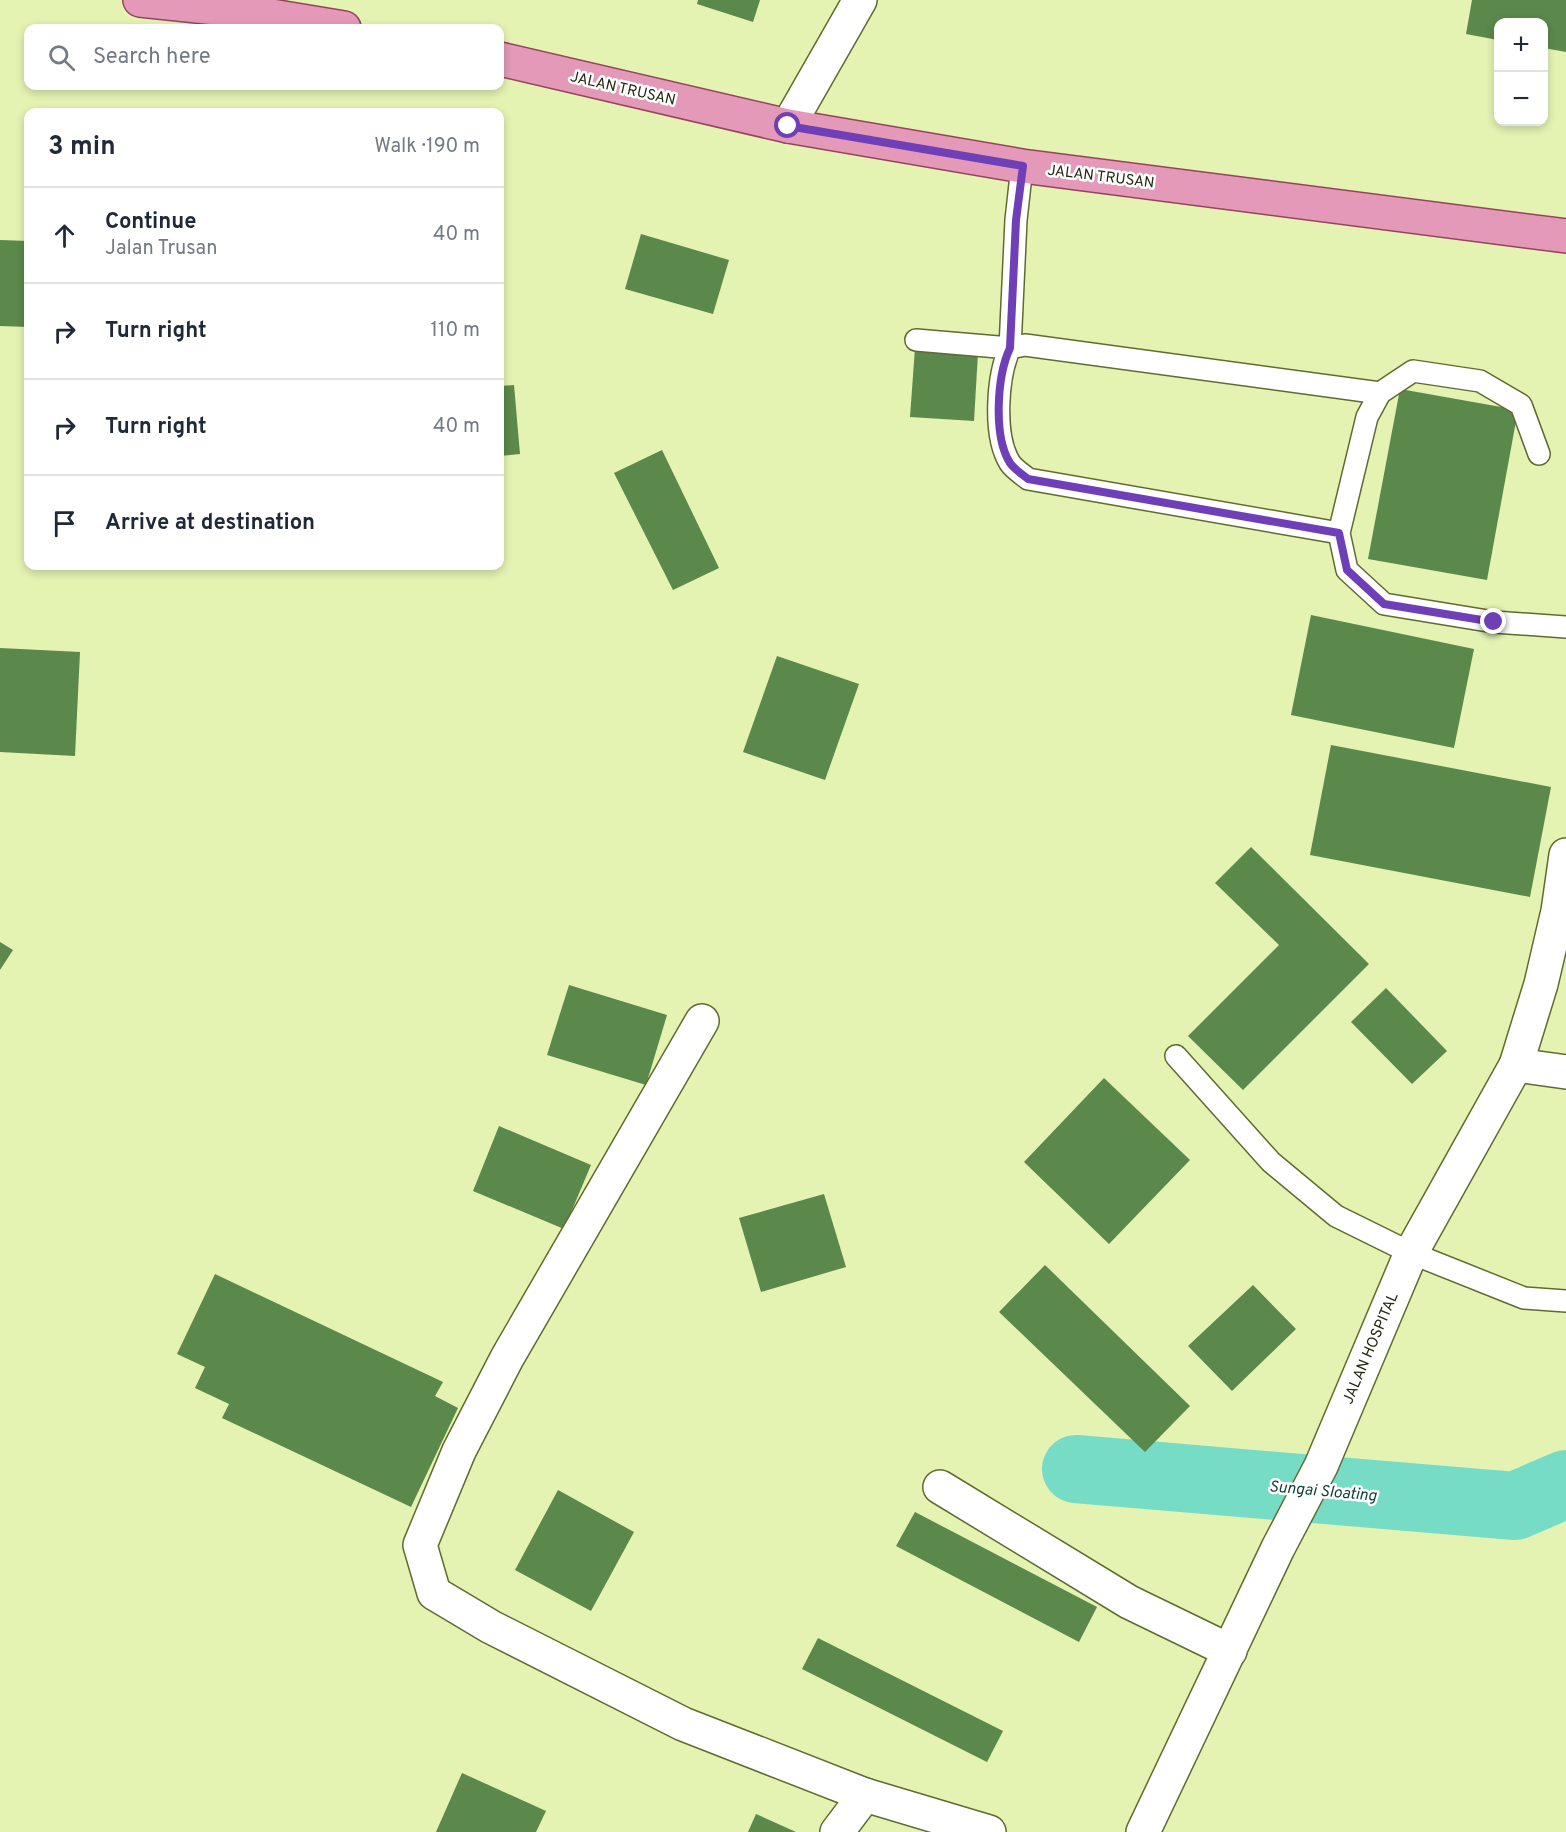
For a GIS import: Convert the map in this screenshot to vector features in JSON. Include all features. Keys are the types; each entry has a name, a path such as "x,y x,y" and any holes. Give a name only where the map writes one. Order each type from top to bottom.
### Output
{"main road":[{"path":"141,0 235,10 320,24"},
{"name":"JALAN TRUSAN","path":"504,60 788,126 1023,166 1566,236"}],"street":[{"path":"788,126 860,0"},
{"name":"JALAN HOSPITAL","path":"1143,1832 1278,1548 1321,1466 1411,1253 1516,1065 1541,984 1558,911 1566,855"},
{"path":"702,1021 507,1358 459,1451 420,1545 434,1593 491,1627 682,1724 865,1795 989,1832"},
{"path":"1516,1065 1566,1072"},
{"path":"940,1487 1129,1602 1230,1652"},
{"path":"837,1832 865,1795"}],"lane":[{"path":"1023,166 1016,220 1010,348 1003,362 999,404 1001,442 1011,465 1028,479 1339,533"},
{"path":"916,340 1010,348 1025,345 1380,393"},
{"path":"1539,454 1521,405 1480,381 1413,371 1380,393 1367,417 1339,533 1347,570 1384,604 1494,622 1566,627"},
{"path":"1176,1056 1271,1162 1336,1216 1411,1253 1524,1298 1566,1301"}],"water":[{"path":"1566,1470 1566,1504 1529,1520 1502,1528 1328,1509 1343,1474 1518,1491"}],"building":[{"path":"698,0 760,0 753,22 697,4"},
{"path":"1472,0 1566,0 1566,52 1548,49 1548,18 1494,18 1494,39 1466,34"},
{"path":"641,234 729,260 713,314 625,289"},
{"path":"0,240 24,241 24,327 0,326"},
{"path":"915,348 978,353 974,421 910,417"},
{"path":"514,385 520,454 504,456 504,386"},
{"path":"1400,389 1518,410 1487,580 1368,559"},
{"path":"662,450 719,568 673,590 614,473"},
{"path":"1311,615 1474,649 1454,748 1291,715"},
{"path":"0,648 80,652 75,756 0,752"},
{"path":"777,656 859,684 825,780 743,752"},
{"path":"1331,745 1551,787 1530,897 1310,855"},
{"path":"1251,847 1369,964 1243,1090 1188,1036 1279,945 1215,883"},
{"path":"0,942 13,950 0,970"},
{"path":"569,985 667,1015 646,1085 547,1055"},
{"path":"1386,988 1447,1051 1412,1084 1351,1022"},
{"path":"1104,1078 1190,1160 1109,1244 1024,1162"},
{"path":"499,1126 591,1165 564,1229 473,1191"},
{"path":"824,1194 846,1267 761,1292 739,1218"},
{"path":"1045,1265 1190,1406 1145,1452 999,1312"},
{"path":"215,1274 443,1382 435,1396 458,1408 411,1507 222,1418 229,1404 195,1388 205,1367 177,1354"},
{"path":"1253,1285 1296,1329 1232,1391 1188,1346"},
{"path":"558,1490 634,1532 591,1611 515,1570"},
{"path":"915,1512 1097,1607 1079,1642 896,1546"},
{"path":"818,1638 1003,1731 987,1762 802,1669"},
{"path":"462,1773 546,1811 536,1832 436,1832"},
{"path":"756,1814 796,1832 748,1832"}],"waterway":[{"name":"Sungai Sloating","path":"1076,1469 1515,1506 1566,1484"}],"route":[{"path":"788,126 1023,166 1016,220 1010,348 1003,362 999,404 1001,442 1011,465 1028,479 1339,533 1347,570 1384,604 1494,622"}]}
